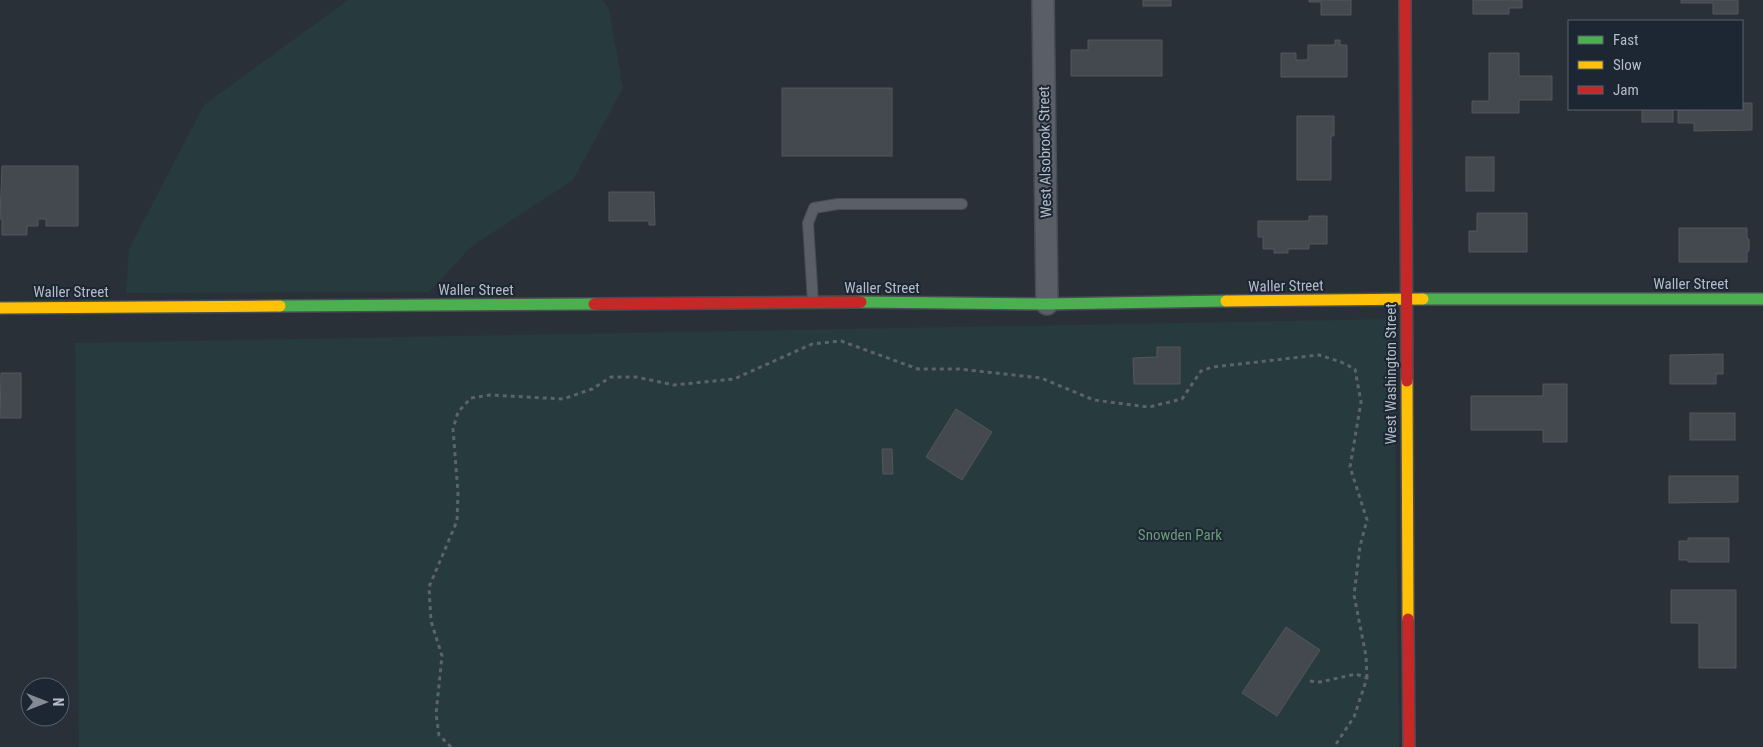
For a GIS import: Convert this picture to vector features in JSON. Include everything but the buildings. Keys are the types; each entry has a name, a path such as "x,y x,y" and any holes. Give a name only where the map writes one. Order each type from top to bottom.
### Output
{"street":[{"name":"West Alsobrook Street","path":"1043,0 1047,304"},
{"name":"West Washington Street","path":"1405,0 1409,747"},
{"name":"Waller Street","path":"0,308 813,303 1047,304 1406,299 1763,298"}],"lane":[{"path":"813,303 808,223 814,208 838,204 962,204"}],"path":[{"path":"451,747 438,735 436,714 442,656 431,621 429,587 457,520 458,493 452,429 458,412 471,398 490,395 563,399 592,389 611,377 636,377 674,385 734,379 812,344 841,341 918,369 959,369 1041,378 1094,400 1149,407 1182,399 1200,371 1213,367 1319,355 1355,369 1361,402 1350,467 1367,520 1360,546 1354,595 1366,656 1367,678 1354,718 1334,747"},
{"path":"1310,681 1320,682 1356,674 1367,678"}],"green space":[{"path":"348,0 602,0 609,9 623,88 573,180 472,246 429,292 126,293 129,249 204,105"},
{"name":"Snowden Park","path":"1394,319 1399,747 79,747 75,343"}],"traffic: fast":[{"path":"1423,299 1763,299"},
{"path":"861,302 1047,304 1226,301"},
{"path":"280,306 594,304"}],"traffic: slow":[{"path":"1226,301 1423,299"},
{"path":"0,308 280,306"},
{"path":"1407,381 1408,619"}],"traffic: jam":[{"path":"1405,0 1407,381"},
{"path":"594,304 861,302"},
{"path":"1408,619 1409,747"}]}
